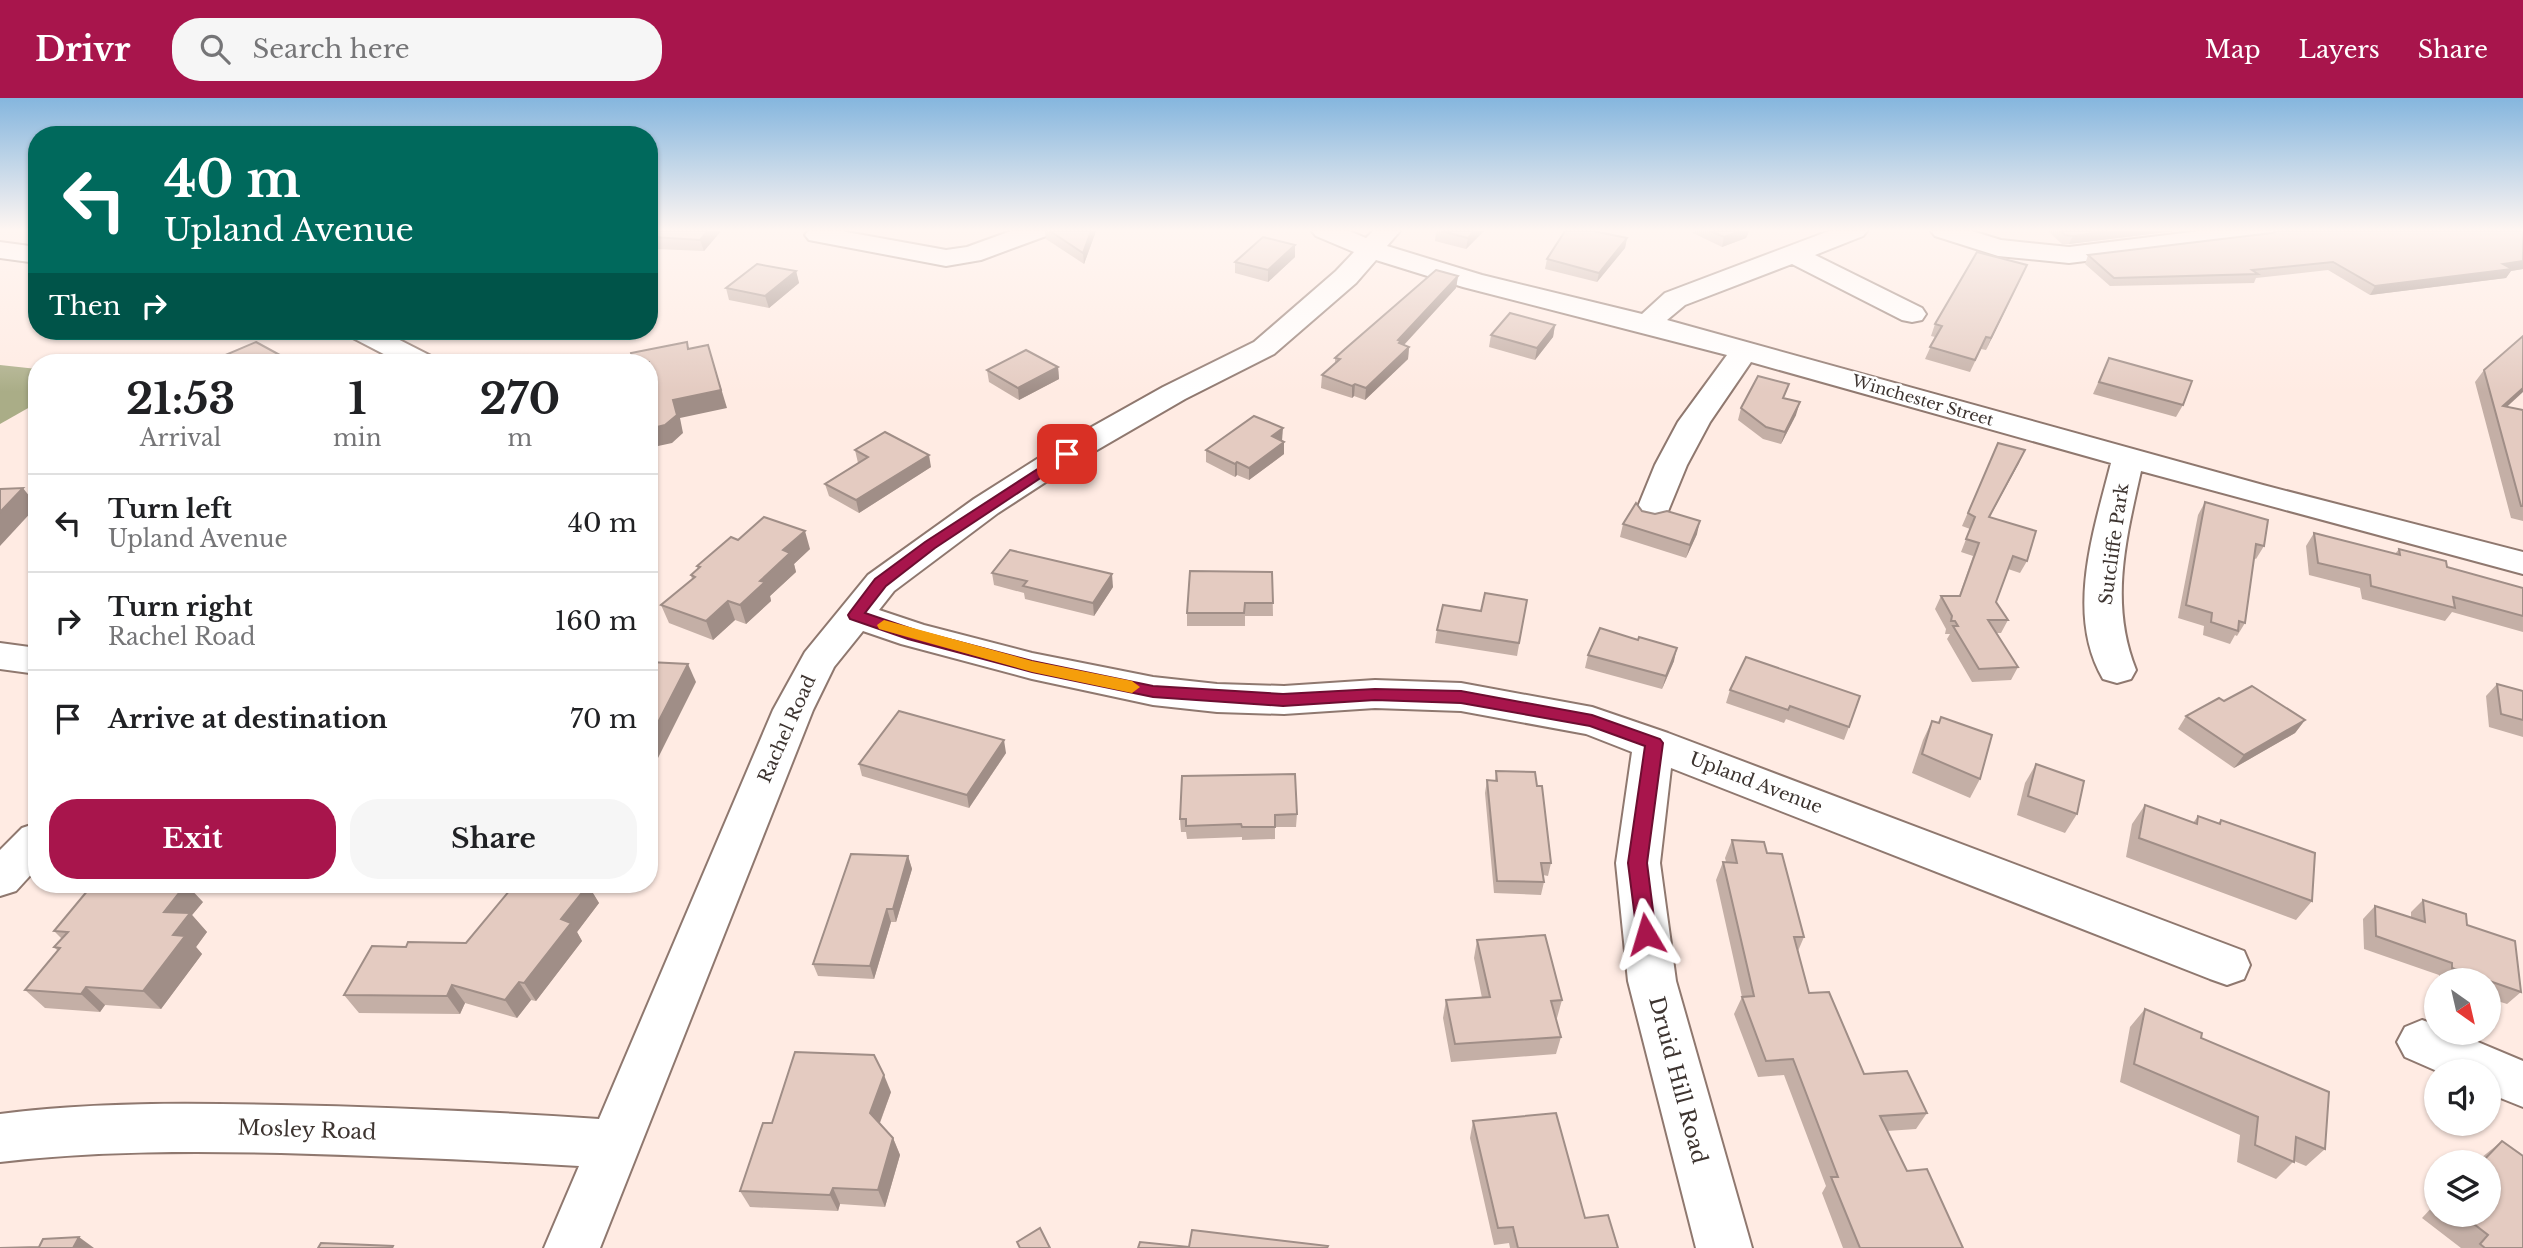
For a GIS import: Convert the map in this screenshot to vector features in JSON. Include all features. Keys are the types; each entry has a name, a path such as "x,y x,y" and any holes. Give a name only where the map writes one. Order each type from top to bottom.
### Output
{"street":[{"name":"Rachel Road","path":"572,1248 793,710 818,661 881,583 986,506 1090,441 1271,343 1333,285"},
{"name":"Winchester Street","path":"1488,285 1649,324 2128,458 2523,564"},
{"path":"1649,324 1661,309 1675,299 1713,285"},
{"path":"1854,285 1912,314"},
{"path":"378,340 405,354"},
{"path":"1652,514 1671,465 1694,422 1745,350"},
{"name":"Sutcliffe Park","path":"2117,670 2104,628 2105,580 2114,518 2128,458"},
{"name":"Upland Avenue","path":"856,615 914,635 1019,663 1153,691 1283,700 1375,694 1461,697 1592,721 2227,965"},
{"path":"0,656 28,660"},
{"name":"Druid Hill Road","path":"1654,743 1637,863 1652,981 1724,1248"},
{"path":"0,878 28,849"},
{"path":"2422,1042 2523,1084"},
{"name":"Mosley Road","path":"0,1138 64,1129 192,1127 472,1135 614,1144"}],"green space":[{"path":"0,365 28,368 28,408 0,424"}],"building":[{"path":"730,285 779,285 765,296 726,288"},
{"path":"1419,285 1450,285 1398,340 1409,347 1366,388 1322,375 1340,359 1335,358"},
{"path":"1958,285 2017,285 1991,338 1986,337 1975,360 1930,347 1942,326 1935,324"},
{"path":"1510,313 1555,325 1537,348 1491,335"},
{"path":"2523,336 2523,388 2503,406 2523,410 2521,506 2484,370"},
{"path":"256,342 278,354 228,354"},
{"path":"687,342 688,349 708,345 721,390 673,400 677,415 665,425 658,427 658,354 631,353"},
{"path":"1026,350 1058,367 1018,388 987,370"},
{"path":"2109,358 2192,381 2183,405 2099,382"},
{"path":"1758,376 1789,384 1783,398 1800,402 1785,432 1766,427 1741,408"},
{"path":"1254,416 1283,428 1272,436 1284,442 1249,468 1206,450"},
{"path":"885,432 929,455 856,500 825,484 868,457 855,450"},
{"path":"1998,443 2025,450 1989,517 2036,531 2027,561 2013,556 1996,602 2008,620 1988,620 2018,667 1979,669 1953,626 1958,626 1955,621 1951,621 1952,616 1941,596 1960,596 1979,543 1966,539 1975,517 1968,513"},
{"path":"23,488 0,512 0,489"},
{"path":"2205,502 2268,520 2264,546 2256,544 2245,623 2239,621 2238,631 2211,622 2212,613 2186,605"},
{"path":"1636,503 1642,511 1655,514 1667,511 1700,521 1690,545 1623,524"},
{"path":"764,517 805,531 783,550 790,553 760,581 765,582 740,605 728,601 706,621 661,605 695,577 691,575 700,567 697,566 731,537 738,540"},
{"path":"2314,533 2400,555 2399,549 2446,561 2447,567 2523,588 2523,616 2453,597 2455,608 2371,586 2370,575 2318,563"},
{"path":"1010,550 1112,574 1093,603 1023,586 1027,581 992,573"},
{"path":"1190,571 1272,572 1273,603 1245,603 1244,613 1187,613"},
{"path":"1485,593 1527,600 1519,643 1437,630 1443,605 1481,611"},
{"path":"1600,628 1677,648 1666,676 1588,655"},
{"path":"1746,657 1860,696 1849,727 1790,706 1788,710 1730,690"},
{"path":"658,662 688,664 658,722"},
{"path":"2497,684 2523,691 2523,720 2501,714"},
{"path":"2252,686 2305,720 2244,755 2186,716 2219,698 2224,701"},
{"path":"899,711 1004,740 967,795 859,764"},
{"path":"1941,717 1992,735 1980,779 1922,754 1932,721 1939,723"},
{"path":"2036,764 2084,781 2077,814 2028,796"},
{"path":"1496,771 1535,772 1537,786 1542,786 1551,863 1541,863 1544,882 1497,881 1487,780 1497,781"},
{"path":"1295,774 1297,814 1275,815 1275,827 1242,827 1241,824 1186,826 1186,819 1180,819 1182,776"},
{"path":"2145,805 2197,824 2198,816 2220,824 2221,820 2315,853 2312,901 2139,838"},
{"path":"1732,840 1764,842 1767,853 1782,854 1804,937 1794,937 1809,993 1829,992 1864,1074 1907,1071 1927,1113 1880,1116 1907,1171 1927,1169 1963,1248 1860,1248 1831,1177 1838,1177 1793,1059 1766,1061 1742,997 1754,996 1723,862 1737,863"},
{"path":"851,854 908,856 893,909 887,909 870,966 813,964"},
{"path":"86,893 179,893 164,912 190,913 173,935 185,936 143,991 86,987 81,994 25,990 60,948 54,947 68,932 54,931"},
{"path":"508,893 582,893 561,919 571,923 524,983 519,982 505,1000 452,985 447,996 344,995 372,946 406,947 408,942 466,943"},
{"path":"2423,900 2466,914 2467,925 2515,941 2521,992 2501,985 2501,968 2452,968 2452,963 2376,936 2375,906 2425,922"},
{"path":"1545,935 1562,1000 1551,1001 1561,1037 1455,1044 1446,1000 1490,997 1477,940"},
{"path":"2145,1009 2202,1033 2201,1038 2329,1092 2325,1149 2296,1137 2294,1162 2255,1145 2258,1117 2134,1064"},
{"path":"795,1052 874,1055 884,1075 870,1113 893,1138 878,1190 833,1188 830,1195 740,1191 763,1123 772,1123"},
{"path":"1556,1113 1585,1218 1608,1215 1618,1248 1518,1248 1513,1227 1498,1228 1473,1121"},
{"path":"2502,1141 2523,1156 2523,1248 2485,1248 2480,1244 2488,1235 2478,1227 2501,1227 2501,1150 2493,1150"},
{"path":"1040,1228 1050,1248 1020,1248 1017,1242"},
{"path":"1192,1230 1328,1246 1138,1248 1140,1242 1189,1247"},
{"path":"79,1237 73,1248 0,1248 39,1247 43,1239"},
{"path":"321,1243 393,1246 318,1248"}],"slow traffic":[{"path":"884,625 1032,666 1132,687"}],"route":[{"path":"1067,454 930,545 881,583 856,615 914,635 1032,666 1153,691 1217,698 1283,700 1375,694 1461,697 1592,721 1654,743 1637,863 1646,934"}]}
